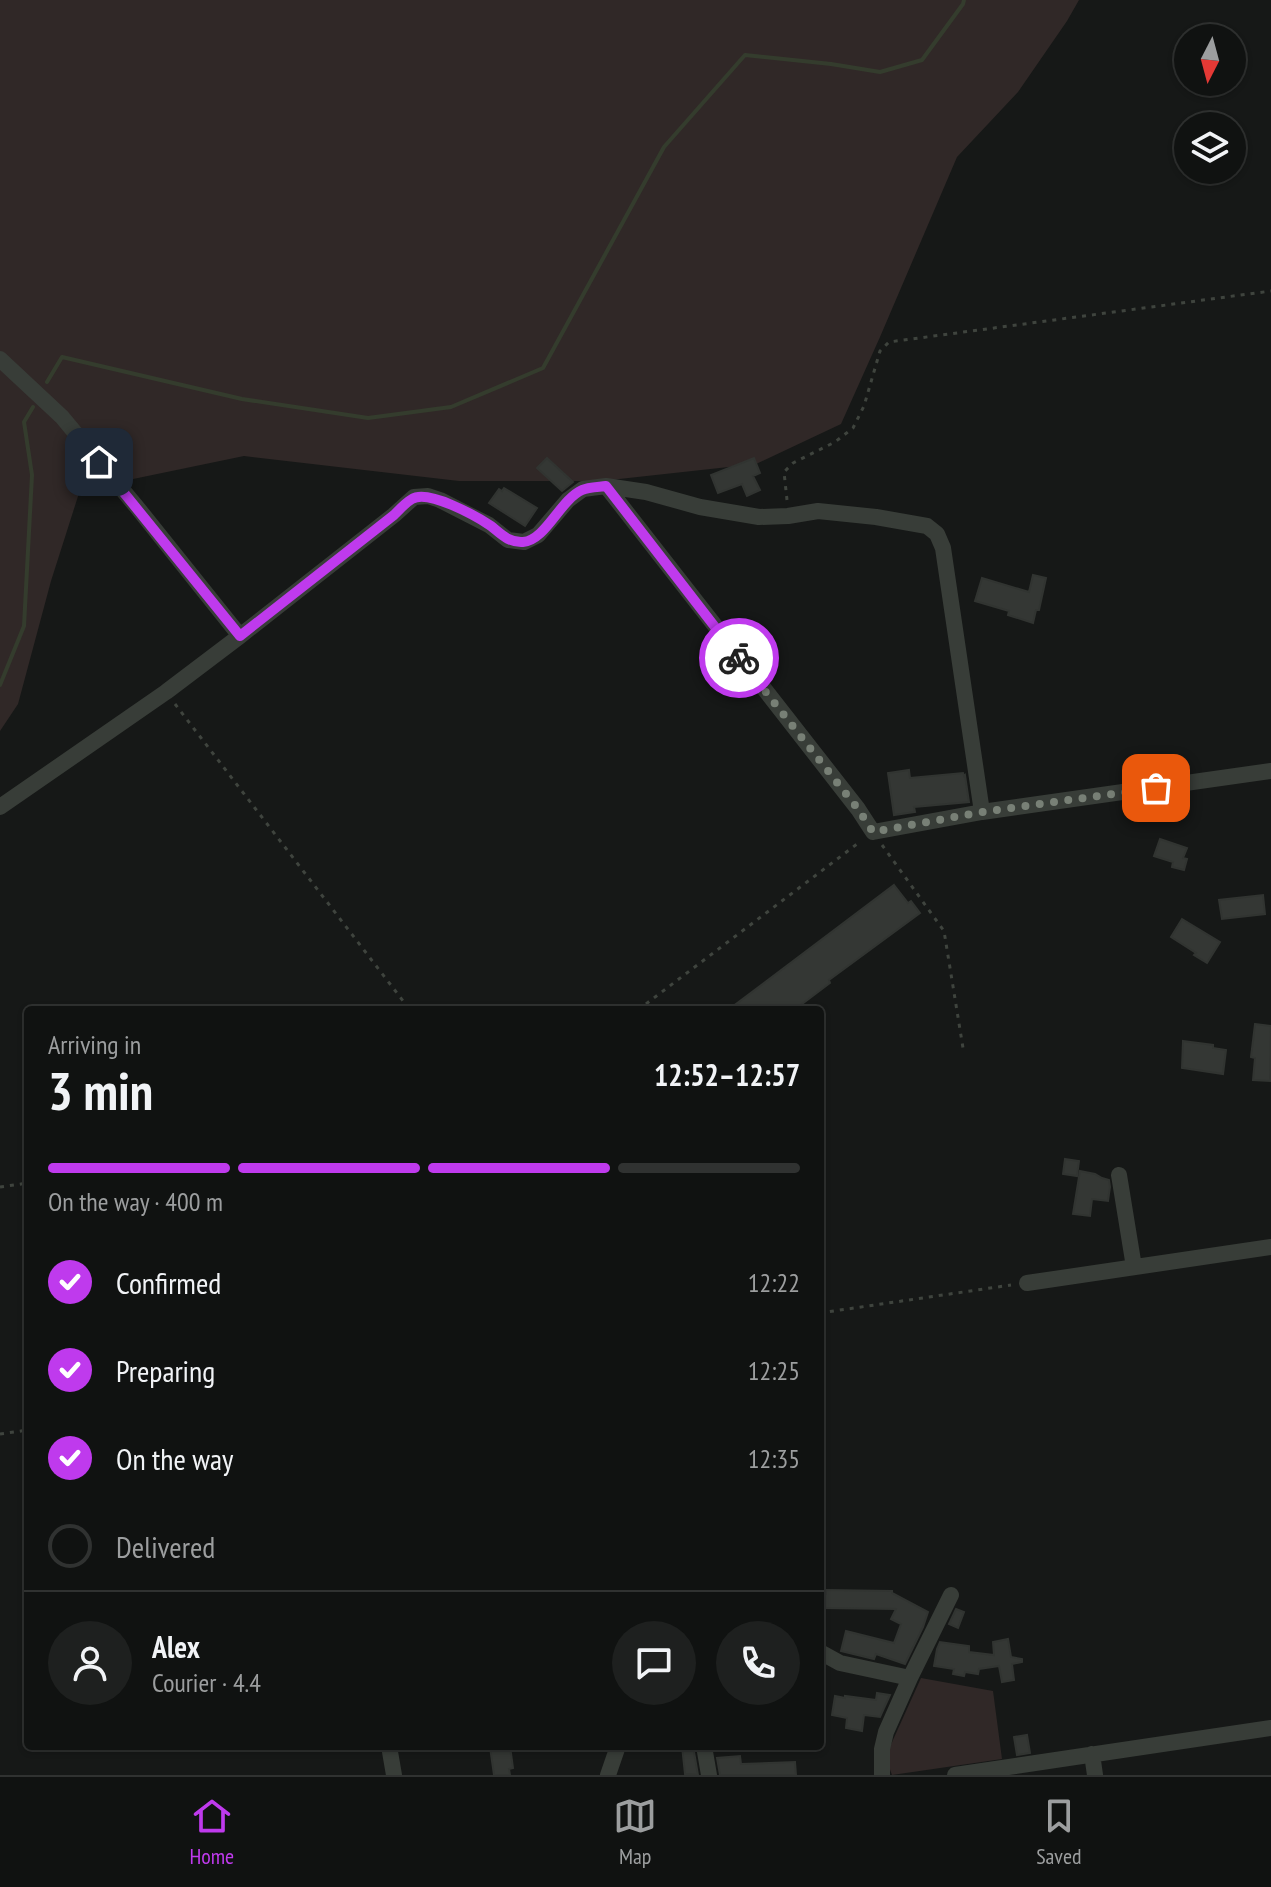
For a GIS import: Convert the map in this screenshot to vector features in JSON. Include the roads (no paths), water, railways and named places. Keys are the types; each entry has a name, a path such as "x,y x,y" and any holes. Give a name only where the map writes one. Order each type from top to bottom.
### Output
{"street":[{"path":"0,359 62,417 240,636"},
{"path":"606,486 873,832 982,812 1271,771"},
{"path":"0,807 166,692 414,497 428,496 440,500 489,525 508,540 524,542 538,535 568,500 583,489 606,486 759,517 818,511 927,526 937,534 943,548 982,812"},
{"path":"1119,1175 1134,1267"},
{"path":"1027,1283 1271,1247"},
{"path":"882,1775 882,1749 886,1732 951,1595"},
{"path":"824,1654 840,1663 910,1678"},
{"path":"955,1775 1271,1728"},
{"path":"390,1750 394,1775"},
{"path":"608,1775 617,1750"},
{"path":"705,1750 709,1775"},
{"path":"1092,1754 1095,1775"}],"waterway":[{"path":"47,382 62,357 242,399 368,418 451,407 543,368 664,147 745,55 880,72 922,60 964,0"},
{"path":"0,685 24,626 32,475 24,422 33,407"}]}
